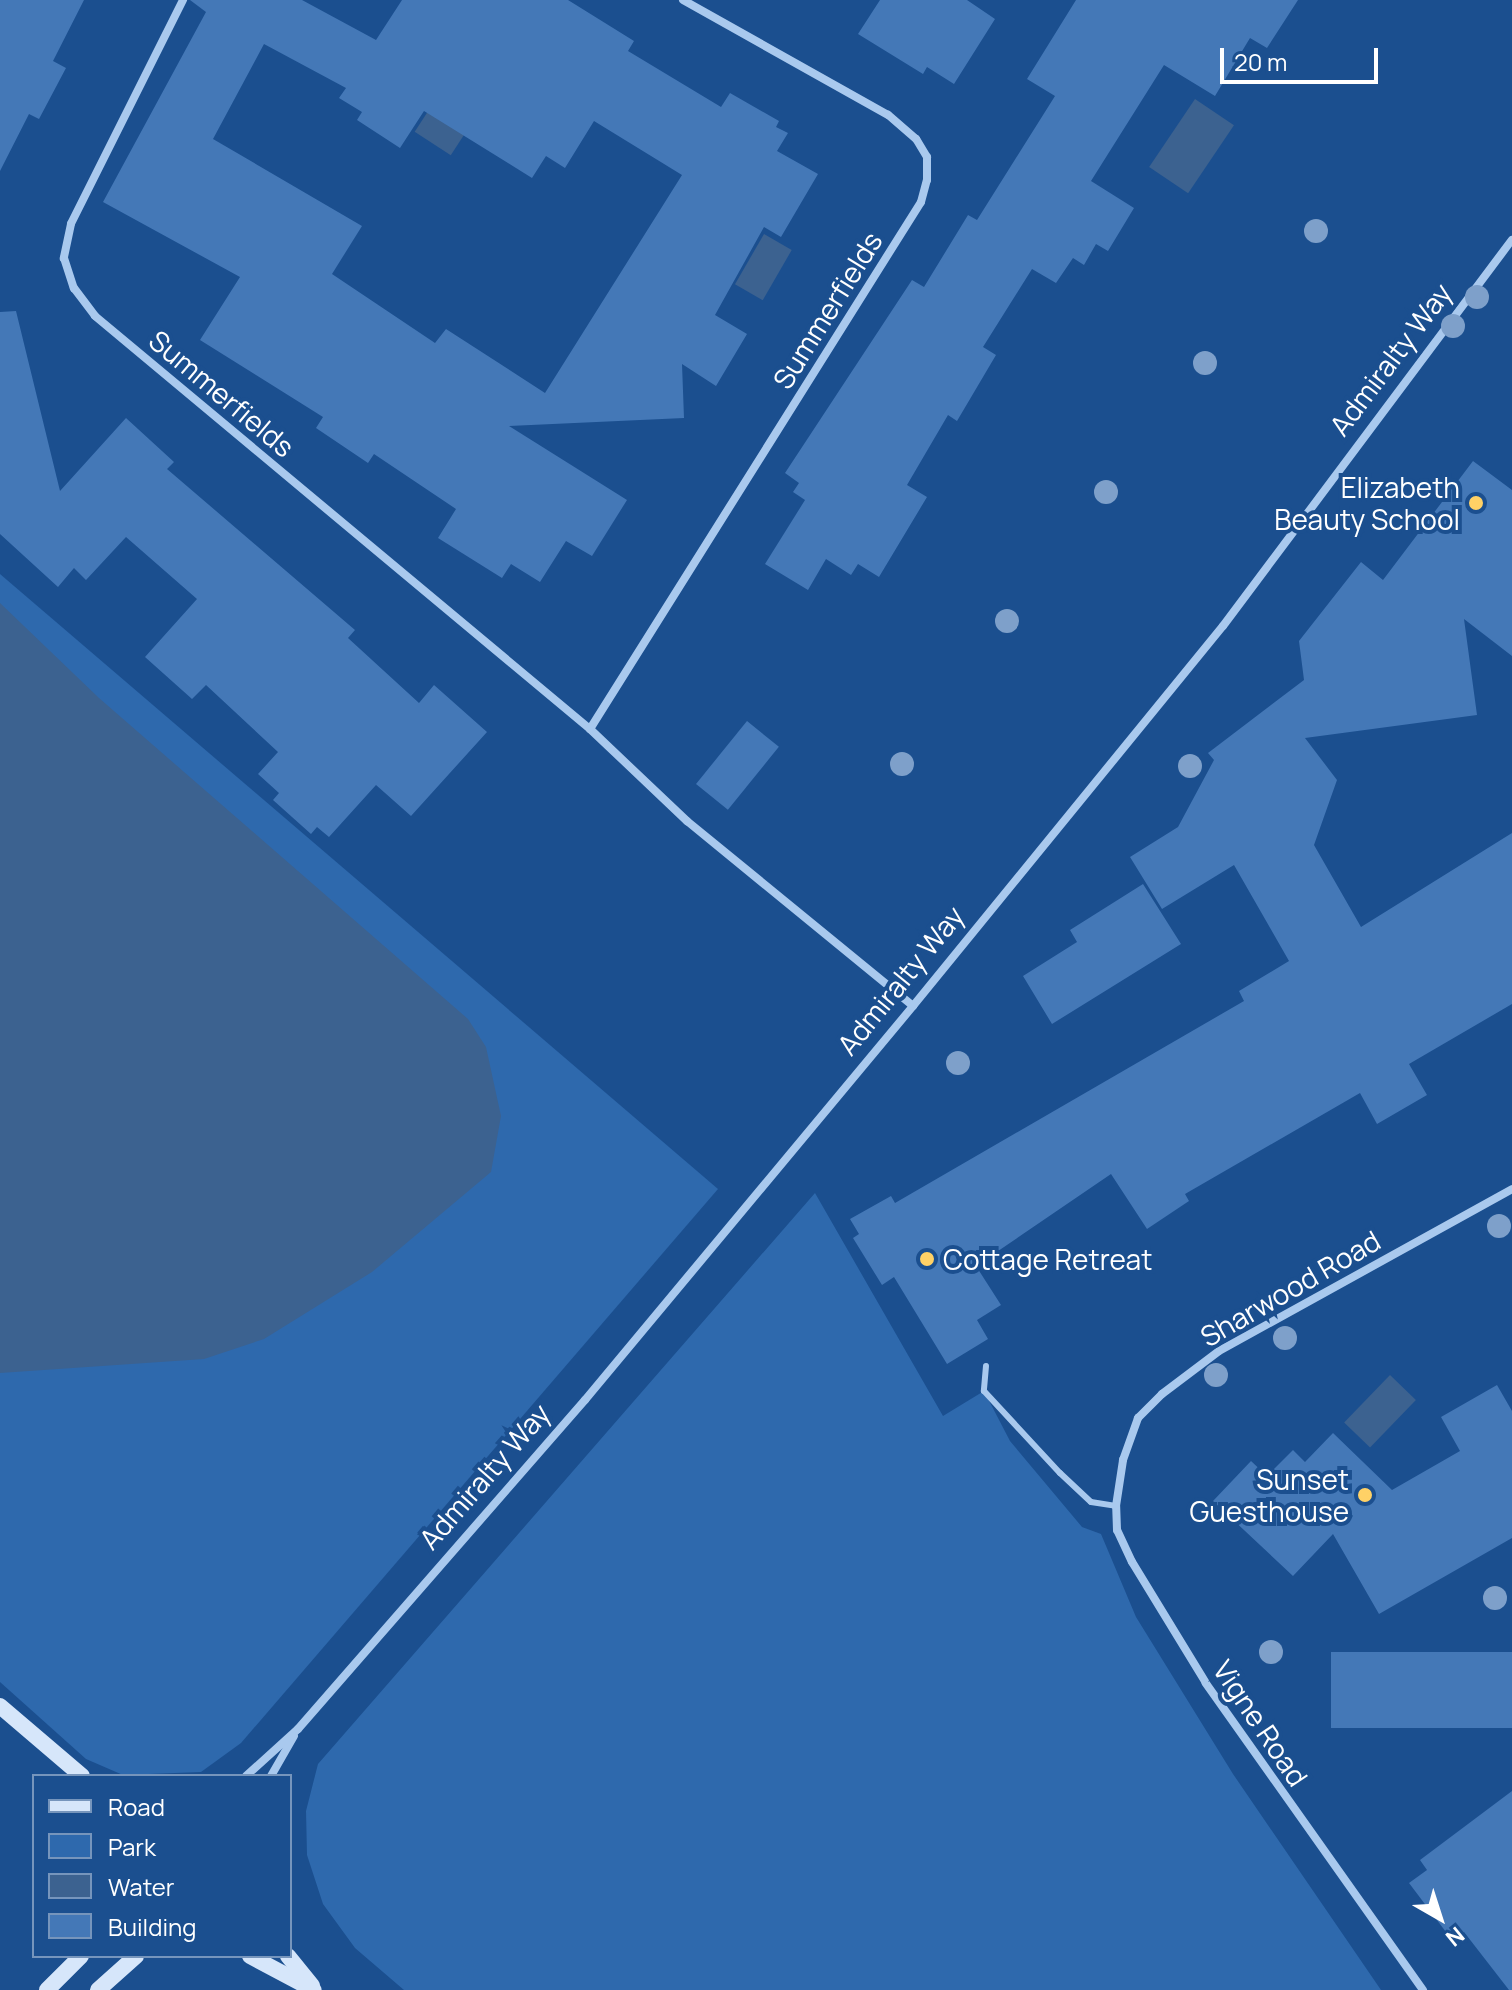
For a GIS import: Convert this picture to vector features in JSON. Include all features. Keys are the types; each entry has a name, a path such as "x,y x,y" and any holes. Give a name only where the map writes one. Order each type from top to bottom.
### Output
{"main road":[{"path":"0,1706 80,1774"},
{"path":"47,1990 79,1958"},
{"path":"98,1990 134,1958"},
{"path":"254,1958 315,1990"},
{"path":"290,1958 315,1990"}],"street":[{"name":"Summerfields","path":"183,0 71,224 64,258 74,288 95,316 590,729 687,821 913,1006"},
{"name":"Summerfields","path":"590,729 921,202 927,180 921,148 888,115 683,0"},
{"name":"Admiralty Way","path":"248,1774 298,1729 585,1400 913,1006 1223,626 1512,240"},
{"name":"Sharwood Road","path":"1123,1460 1138,1418 1219,1351 1512,1189"},
{"name":"Vigne Road","path":"1123,1460 1116,1506 1117,1530 1132,1562 1206,1683 1423,1990"},
{"name":"Admiralty Way","path":"272,1774 298,1729"}],"lane":[{"path":"986,1366 984,1391 1060,1473 1091,1502 1116,1506"}],"green space":[{"path":"0,574 718,1189 241,1743 201,1772 121,1774 86,1759 0,1682"},
{"path":"815,1193 943,1416 984,1391 1010,1441 1082,1527 1101,1534 1136,1617 1233,1774 1381,1990 404,1990 355,1948 323,1904 307,1855 306,1811 318,1764"}],"water":[{"path":"449,79 485,102 451,155 415,132"},
{"path":"1195,99 1234,125 1188,193 1149,167"},
{"path":"764,234 792,250 763,300 735,284"},
{"path":"0,603 99,698 468,1019 486,1047 501,1116 491,1172 372,1272 264,1339 204,1359 0,1373"},
{"path":"1390,1375 1416,1400 1370,1447 1344,1422"}],"building":[{"path":"0,0 84,0 53,61 66,68 39,119 29,114 0,171"},
{"path":"190,0 302,0 376,40 402,0 568,0 634,41 628,51 721,107 730,93 779,121 776,127 788,133 777,151 818,174 781,237 764,227 715,315 747,334 716,386 682,364 684,418 509,426 627,500 592,556 566,541 540,582 511,564 502,578 438,538 456,509 374,454 368,463 316,428 323,417 200,340 240,277 103,202 206,12","holes":["264,44 346,88 339,98 362,112 357,120 400,148 424,111 532,178 546,156 565,168 594,121 682,175 545,393 446,329 435,343 332,274 362,226 213,139"]},
{"path":"880,0 967,0 995,19 954,84 927,67 923,74 858,34"},
{"path":"1076,0 1298,0 1267,48 1250,38 1215,96 1164,65 1091,181 1134,208 1108,251 1096,244 1084,265 1073,258 1056,283 1032,269 983,347 996,355 957,421 948,415 907,485 927,497 879,577 858,564 851,575 826,559 808,590 765,564 805,500 793,492 799,483 785,473 912,280 924,287 968,215 977,220 1055,96 1027,79"},
{"path":"16,311 60,491 126,418 174,462 167,469 355,630 348,638 419,703 434,685 487,732 411,816 376,785 329,837 317,827 311,834 273,800 279,793 258,774 278,752 206,685 192,699 145,657 197,599 126,537 86,580 74,568 58,587 0,534 0,312"},
{"path":"1473,461 1512,490 1512,656 1464,619 1477,715 1305,738 1337,780 1314,845 1361,927 1512,833 1512,1004 1409,1064 1427,1095 1377,1124 1360,1093 1185,1194 1189,1201 1147,1229 1111,1174 976,1266 1001,1305 977,1320 988,1339 947,1364 894,1277 882,1285 853,1238 859,1234 850,1219 891,1196 895,1203 1244,1001 1239,991 1289,961 1234,865 1162,909 1130,857 1178,827 1214,760 1208,753 1304,680 1299,641 1361,562 1383,580"},
{"path":"747,721 779,747 728,810 696,784"},
{"path":"1143,884 1181,944 1052,1024 1023,976 1077,942 1070,930"},
{"name":"Sunset Guesthouse","path":"1497,1385 1512,1411 1512,1538 1379,1614 1333,1534 1293,1576 1213,1501 1251,1461 1267,1476 1293,1450 1305,1462 1333,1433 1392,1490 1460,1451 1441,1417"},
{"path":"1331,1652 1512,1652 1512,1728 1331,1728"},
{"path":"1512,1791 1512,1990 1509,1990 1464,1932 1452,1940 1409,1883 1427,1870 1420,1860"}],"place":[{"name":"Elizabeth Beauty School","path":"1476,503"},
{"name":"Cottage Retreat","path":"927,1259"},
{"name":"Sunset Guesthouse","path":"1365,1495"}]}
